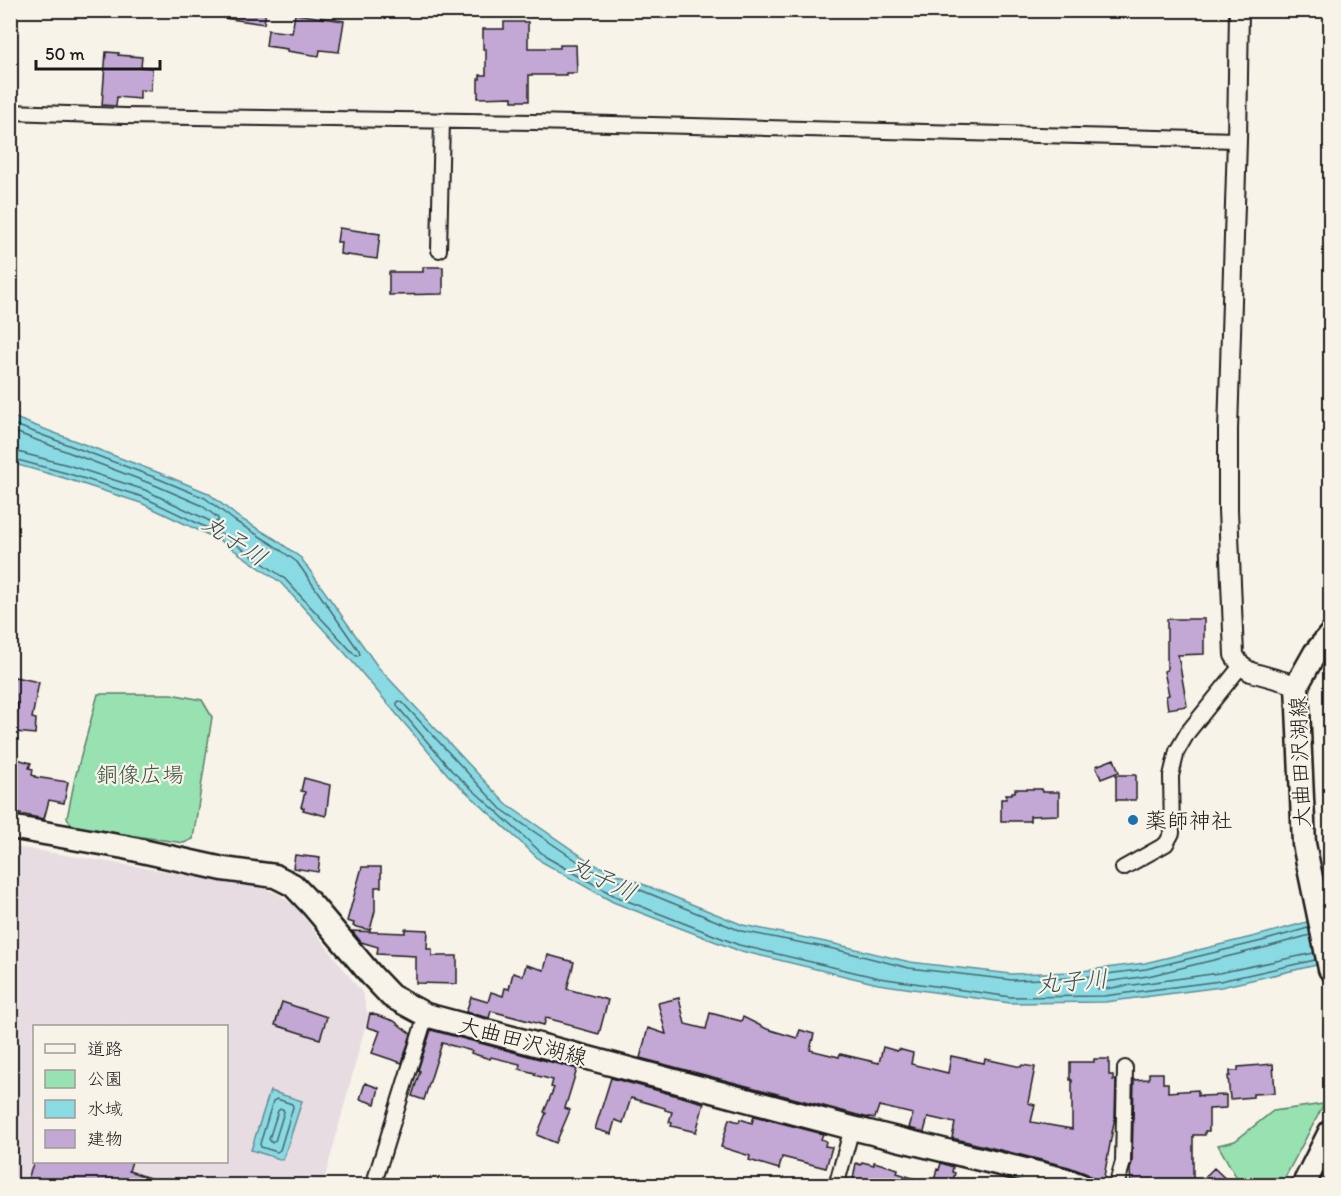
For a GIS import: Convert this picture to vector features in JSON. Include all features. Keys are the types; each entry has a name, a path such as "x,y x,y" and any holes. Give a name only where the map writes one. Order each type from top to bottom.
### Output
{"main road":[{"name":"大曲田沢湖線","path":"1330,635 1315,653 1298,685 1304,844 1330,969"},
{"name":"大曲田沢湖線","path":"10,827 124,847 223,869 275,876 293,885 391,996 426,1015 852,1128 1082,1185"},
{"path":"1303,1185 1330,1132"}],"street":[{"path":"1239,10 1228,430 1228,510 1234,655 1241,666 1251,672 1298,685"},
{"path":"10,112 125,116 442,120 1237,140"},
{"path":"439,250 442,120"},
{"path":"1124,868 1166,844 1172,833 1171,776 1177,751 1188,732 1241,666"},
{"path":"373,1185 426,1015"},
{"path":"1116,1185 1123,1162 1125,1068"},
{"path":"836,1185 852,1128"}],"shaded area":[{"path":"10,846 256,886 277,893 295,906 363,994 368,1016 323,1185 19,1186 11,1183"}],"green space":[{"name":"銅像広場","path":"98,694 171,694 202,700 212,717 193,839 184,843 73,827 67,818 75,778"},
{"path":"1324,1104 1281,1185 1239,1185 1218,1145 1235,1141 1273,1111"}],"water":[{"name":"丸子川","path":"10,416 208,493 238,517 301,558 378,667 506,804 593,864 743,925 910,962 1011,974 1074,972 1145,963 1330,917 1330,962 1221,987 1105,1002 1010,1003 878,984 737,950 613,902 542,862 448,775 345,653 280,582 221,541 141,503 11,463"},
{"path":"270,1091 302,1101 283,1160 251,1150"}],"building":[{"path":"225,10 266,10 264,24 224,18"},
{"path":"295,14 344,21 339,52 320,50 319,56 266,46 268,30 292,33"},
{"path":"504,22 528,22 528,48 560,48 560,45 576,45 577,73 529,75 529,101 512,101 512,97 478,98 478,79 480,75 486,75 483,29 504,29"},
{"path":"106,52 142,57 141,67 152,68 151,91 140,90 140,99 117,97 116,106 102,105"},
{"path":"339,228 380,234 377,259 340,254 341,242 337,242"},
{"path":"423,267 443,267 443,294 389,295 389,272 423,272"},
{"path":"1167,619 1204,619 1204,654 1178,655 1187,706 1168,709 1166,696 1169,695 1164,671 1167,670"},
{"path":"10,676 39,682 32,718 36,719 35,734 16,732 18,703 10,701"},
{"path":"17,759 31,763 29,768 33,769 32,775 35,777 68,782 64,803 49,800 44,819 10,812 10,790"},
{"path":"1114,759 1119,772 1101,779 1096,766"},
{"path":"1116,775 1136,775 1136,800 1116,800"},
{"path":"304,778 330,785 326,816 303,810 304,808 301,807 305,792 301,791"},
{"path":"1015,789 1042,789 1042,792 1059,792 1059,815 1030,816 1030,821 1001,821 1001,799 1006,799 1006,794 1012,794"},
{"path":"295,855 320,858 318,872 293,868"},
{"path":"362,867 381,867 381,887 375,887 375,911 370,930 353,926 354,923 347,921"},
{"path":"405,929 428,930 427,949 432,949 432,956 457,956 457,984 416,983 416,956 377,954 378,947 361,942 352,931 405,933"},
{"path":"548,955 574,962 567,989 608,1000 599,1034 546,1018 544,1025 491,1011 489,1018 466,1012 471,997 488,1002 491,992 503,996 505,988 509,989 513,973 523,976 526,965 544,970"},
{"path":"679,998 685,1024 706,1029 710,1013 741,1021 743,1017 767,1029 797,1038 800,1030 814,1034 810,1050 839,1057 840,1054 879,1063 883,1047 913,1053 911,1064 948,1073 951,1056 984,1063 985,1059 1021,1067 1022,1065 1035,1067 1028,1103 1035,1105 1031,1122 1072,1129 1070,1062 1094,1062 1094,1059 1109,1059 1109,1075 1113,1075 1113,1080 1116,1080 1115,1117 1103,1182 1094,1180 1087,1174 1069,1167 952,1138 955,1123 928,1117 924,1132 909,1128 913,1114 879,1106 875,1118 869,1118 640,1058 648,1028 666,1034 658,1003"},
{"path":"282,1002 327,1017 320,1039 275,1025"},
{"path":"370,1013 394,1021 411,1034 402,1063 372,1053 380,1031 367,1027"},
{"path":"431,1030 577,1069 565,1108 570,1110 556,1143 537,1135 554,1088 551,1087 553,1080 519,1069 520,1064 491,1057 490,1059 471,1053 472,1051 442,1043 424,1100 412,1096"},
{"path":"1273,1064 1275,1093 1253,1094 1253,1097 1230,1099 1228,1076 1230,1076 1230,1071 1238,1071 1238,1067"},
{"path":"1149,1073 1163,1073 1163,1083 1168,1083 1168,1092 1198,1090 1198,1096 1226,1095 1226,1108 1209,1109 1209,1131 1205,1131 1205,1135 1193,1135 1193,1185 1131,1185 1134,1080 1149,1079"},
{"path":"611,1078 704,1103 696,1132 671,1126 672,1123 669,1122 672,1112 665,1108 631,1098 623,1123 615,1120 611,1134 595,1129"},
{"path":"365,1083 379,1088 375,1104 360,1099"},
{"path":"754,1116 823,1134 821,1139 826,1141 825,1146 832,1147 826,1168 782,1157 779,1169 749,1160 750,1156 721,1147 729,1119 739,1122 740,1119 752,1123"},
{"path":"862,1162 874,1165 874,1162 898,1169 897,1173 925,1182 925,1185 852,1185 856,1163 861,1165"},
{"path":"33,1163 131,1163 129,1171 164,1183 163,1185 47,1185 28,1179"},
{"path":"941,1163 953,1167 952,1172 955,1173 952,1185 933,1185"},
{"path":"1214,1168 1232,1185 1197,1185"}],"place":[{"name":"薬師神社","path":"1133,820"}]}
